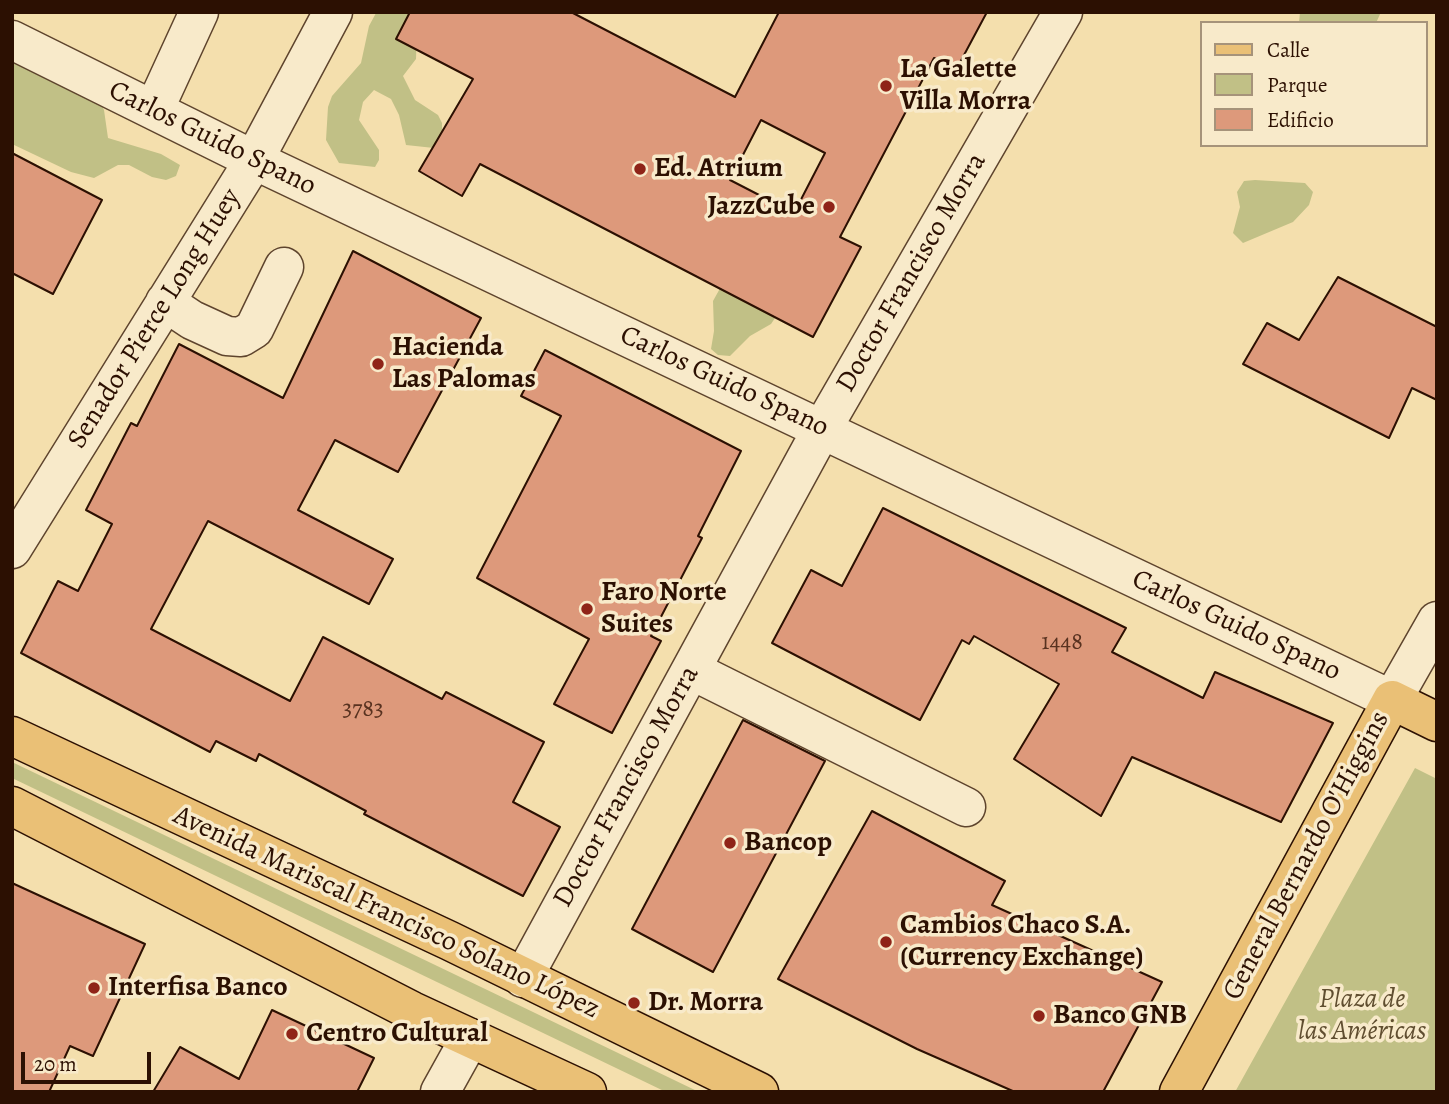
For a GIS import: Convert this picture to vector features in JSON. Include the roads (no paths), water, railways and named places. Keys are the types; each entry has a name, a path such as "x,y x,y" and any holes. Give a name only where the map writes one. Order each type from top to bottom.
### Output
{"main road":[{"name":"Carlos Guido Spano","path":"1392,700 1437,722"},
{"name":"General Bernardo O'Higgins","path":"1179,1092 1392,700"},
{"name":"Avenida Mariscal Francisco Solano López","path":"12,736 759,1092"},
{"path":"12,807 470,1038 587,1092"}],"street":[{"path":"154,110 199,12"},
{"name":"Senador Pierce Long Huey","path":"12,549 254,160 333,12"},
{"name":"Doctor Francisco Morra","path":"523,978 822,429 1063,12"},
{"name":"Carlos Guido Spano","path":"12,40 254,160 1392,700"},
{"path":"165,302 192,320 227,336 241,337 254,329 284,267"},
{"name":"General Bernardo O'Higgins","path":"1392,700 1437,621"},
{"path":"691,670 965,807"},
{"path":"440,1092 470,1038"}],"place":[{"name":"La Galette Villa Morra","path":"886,86"},
{"name":"Ed. Atrium","path":"640,169"},
{"name":"JazzCube","path":"829,207"},
{"name":"Hacienda Las Palomas","path":"378,364"},
{"name":"Faro Norte Suites","path":"587,609"},
{"name":"Bancop","path":"730,843"},
{"name":"Cambios Chaco S.A. (Currency Exchange)","path":"886,942"},
{"name":"Interfisa Banco","path":"94,988"},
{"name":"Dr. Morra","path":"634,1003"},
{"name":"Banco GNB","path":"1039,1016"},
{"name":"Centro Cultural","path":"292,1034"}],"park label":[{"name":"Plaza de las Américas","path":"1362,1016"}]}
